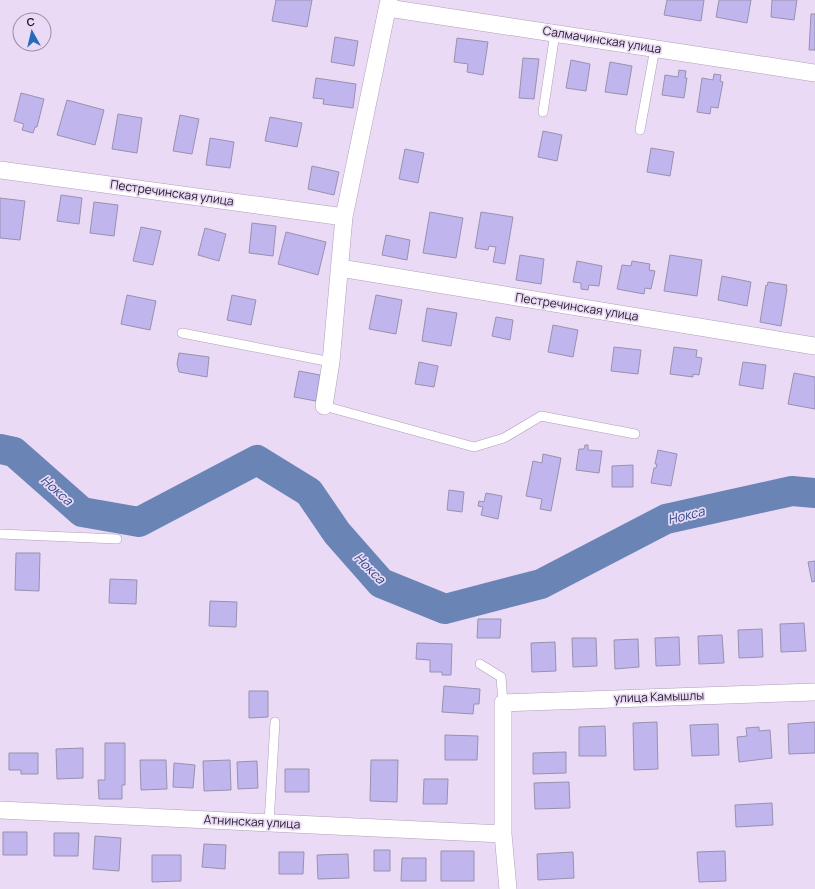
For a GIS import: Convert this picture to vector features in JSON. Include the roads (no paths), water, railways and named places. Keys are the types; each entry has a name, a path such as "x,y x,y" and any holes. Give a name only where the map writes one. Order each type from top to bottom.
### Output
{"street":[{"name":"Салмачинская улица","path":"389,4 555,33 815,73"},
{"path":"324,406 331,362 344,217 389,4"},
{"name":"Пестречинская улица","path":"0,170 344,217"},
{"name":"Пестречинская улица","path":"340,268 815,346"},
{"name":"улица Камышлы","path":"503,703 815,692"},
{"path":"503,703 503,834 508,889"},
{"name":"Атнинская улица","path":"0,810 503,834"}],"lane":[{"path":"543,112 555,33"},
{"path":"640,130 655,48"},
{"path":"182,333 331,362"},
{"path":"324,406 474,447 504,438 541,416 635,434"},
{"path":"0,534 117,539"},
{"path":"480,664 501,677 503,703"},
{"path":"269,823 275,722"}],"waterway":[{"name":"Нокса","path":"0,449 14,452 82,512 139,522 257,460 309,492 337,533 381,583 445,609 541,584 666,519 792,491 815,493"}]}
